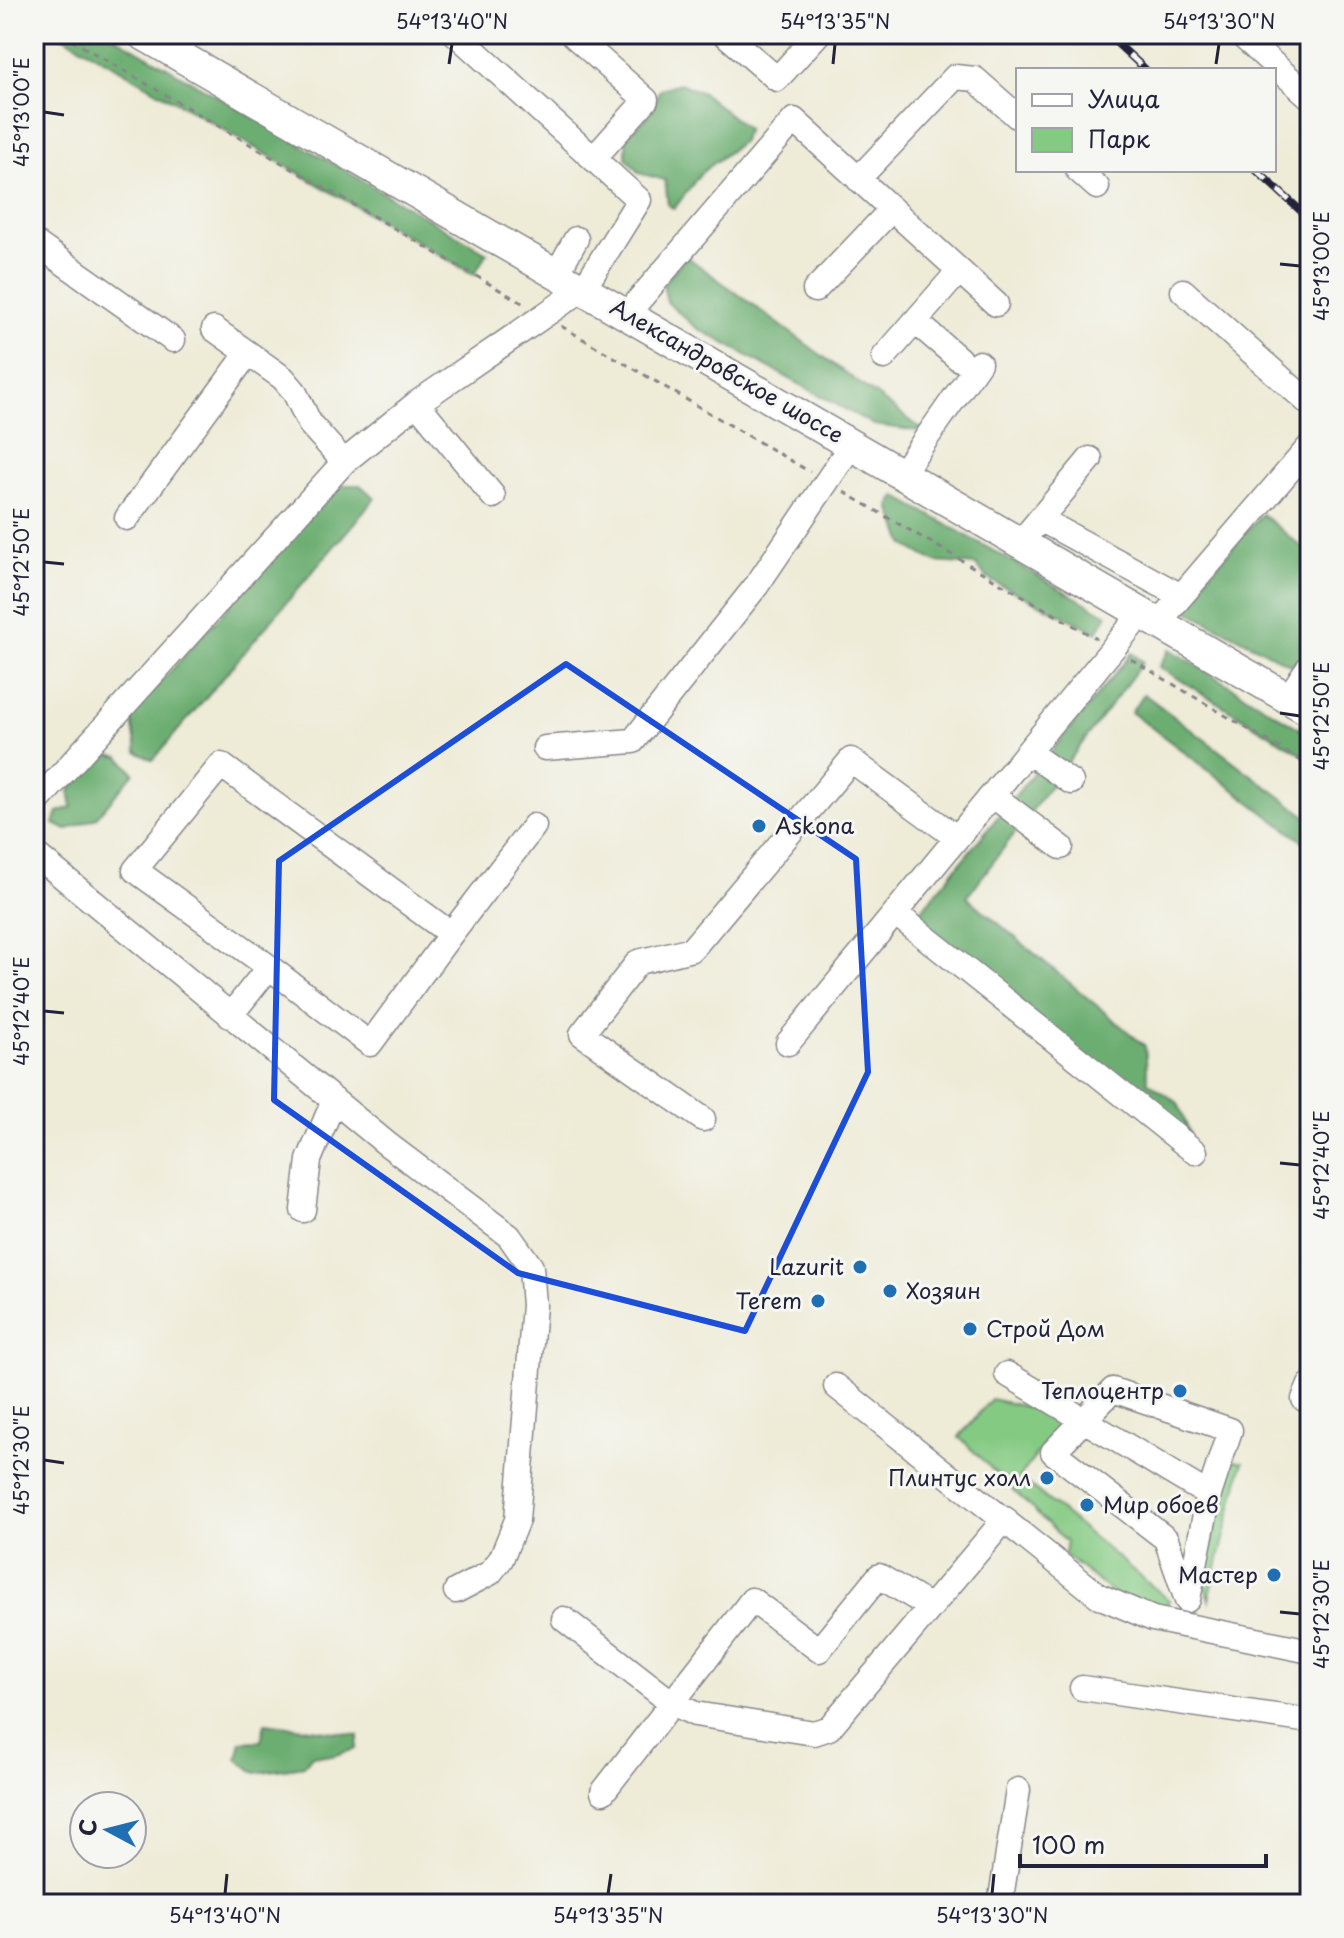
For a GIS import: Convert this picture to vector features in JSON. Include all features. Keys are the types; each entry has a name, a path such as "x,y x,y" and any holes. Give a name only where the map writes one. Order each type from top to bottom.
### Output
{"main road":[{"name":"Александровское шоссе","path":"142,34 1299,705"}],"lane":[{"path":"34,805 344,462 417,403 584,288 639,200 456,34"},
{"path":"572,34 646,100 594,158"},
{"path":"725,34 777,79 818,34"},
{"path":"1240,34 1310,97"},
{"path":"858,179 955,77 975,79 1016,115"},
{"path":"627,314 794,120 996,304"},
{"path":"1080,172 1097,187"},
{"path":"815,290 892,209"},
{"path":"557,273 576,239"},
{"path":"34,242 173,340"},
{"path":"884,357 959,271"},
{"path":"1183,291 1310,404"},
{"path":"902,473 969,361 915,321"},
{"path":"214,329 283,378 294,391 310,424 344,462"},
{"path":"127,518 248,353"},
{"path":"417,403 493,496"},
{"path":"545,748 633,741 757,585 852,444"},
{"path":"788,1043 1113,648 1181,596 1310,446"},
{"path":"1021,542 1090,459"},
{"path":"1040,519 1181,596"},
{"path":"1299,705 1310,665"},
{"path":"1028,752 1071,782"},
{"path":"703,1119 582,1034 638,962 692,949 851,760 957,838"},
{"path":"451,934 221,765 135,870 370,1044 534,826"},
{"path":"992,795 1061,847"},
{"path":"34,853 334,1100 509,1236 531,1267 534,1305 517,1520 501,1559 490,1573 456,1591"},
{"path":"895,913 1195,1152"},
{"path":"230,1016 269,967"},
{"path":"303,1210 309,1160 334,1100"},
{"path":"1007,1374 1209,1495"},
{"path":"836,1386 1099,1596 1153,1619 1203,1630 1307,1644"},
{"path":"1187,1600 1209,1495 1230,1430 1113,1390 1053,1452 1166,1539 1187,1600 1203,1630"},
{"path":"564,1619 672,1703 695,1714 814,1733 829,1728 1005,1519"},
{"path":"603,1792 752,1600 819,1650 879,1576 929,1606"},
{"path":"1082,1688 1310,1721"},
{"path":"1000,1904 1018,1790"}],"path":[{"path":"61,34 1310,766"}],"highlighted area":[{"path":"566,664 856,859 868,1072 745,1331 518,1273 274,1100 279,861"}],"green space":[{"path":"59,34 110,34 487,253 474,275"},
{"path":"680,83 703,93 747,129 741,142 701,173 674,209 668,205 665,180 639,173 626,158 626,135 647,118 660,89"},
{"path":"686,256 926,432 874,425 695,327 667,302 663,284"},
{"path":"338,485 360,485 375,498 153,760 137,752 131,715"},
{"path":"896,496 1107,615 1097,632 988,579 976,565 935,562 904,544 890,506"},
{"path":"1262,514 1310,554 1310,675 1186,610 1188,598"},
{"path":"1170,649 1310,735 1310,759 1159,667"},
{"path":"1132,653 1143,662 967,897 1145,1046 1148,1082 1178,1103 1190,1135 910,924"},
{"path":"1144,694 1310,819 1310,847 1131,712"},
{"path":"103,754 120,757 134,773 96,818 66,830 54,824 58,812 72,807 69,790"},
{"path":"991,1399 1048,1412 1062,1420 1020,1477 1169,1600 1165,1612 1121,1599 1064,1555 1066,1542 959,1437"},
{"path":"1230,1460 1243,1462 1209,1600 1203,1579"},
{"path":"265,1723 359,1735 356,1749 332,1756 312,1755 304,1766 256,1773 237,1759 241,1742 261,1741"}],"railway":[{"path":"1107,34 1144,68"},
{"path":"1258,172 1301,211"}],"place":[{"name":"Askona","path":"759,826"},
{"name":"Lazurit","path":"860,1267"},
{"name":"Хозяин","path":"890,1291"},
{"name":"Terem","path":"818,1301"},
{"name":"Строй Дом","path":"970,1329"},
{"name":"Теплоцентр","path":"1180,1391"},
{"name":"Плинтус холл","path":"1047,1478"},
{"name":"Мир обоев","path":"1087,1505"},
{"name":"Мастер","path":"1274,1575"}]}
